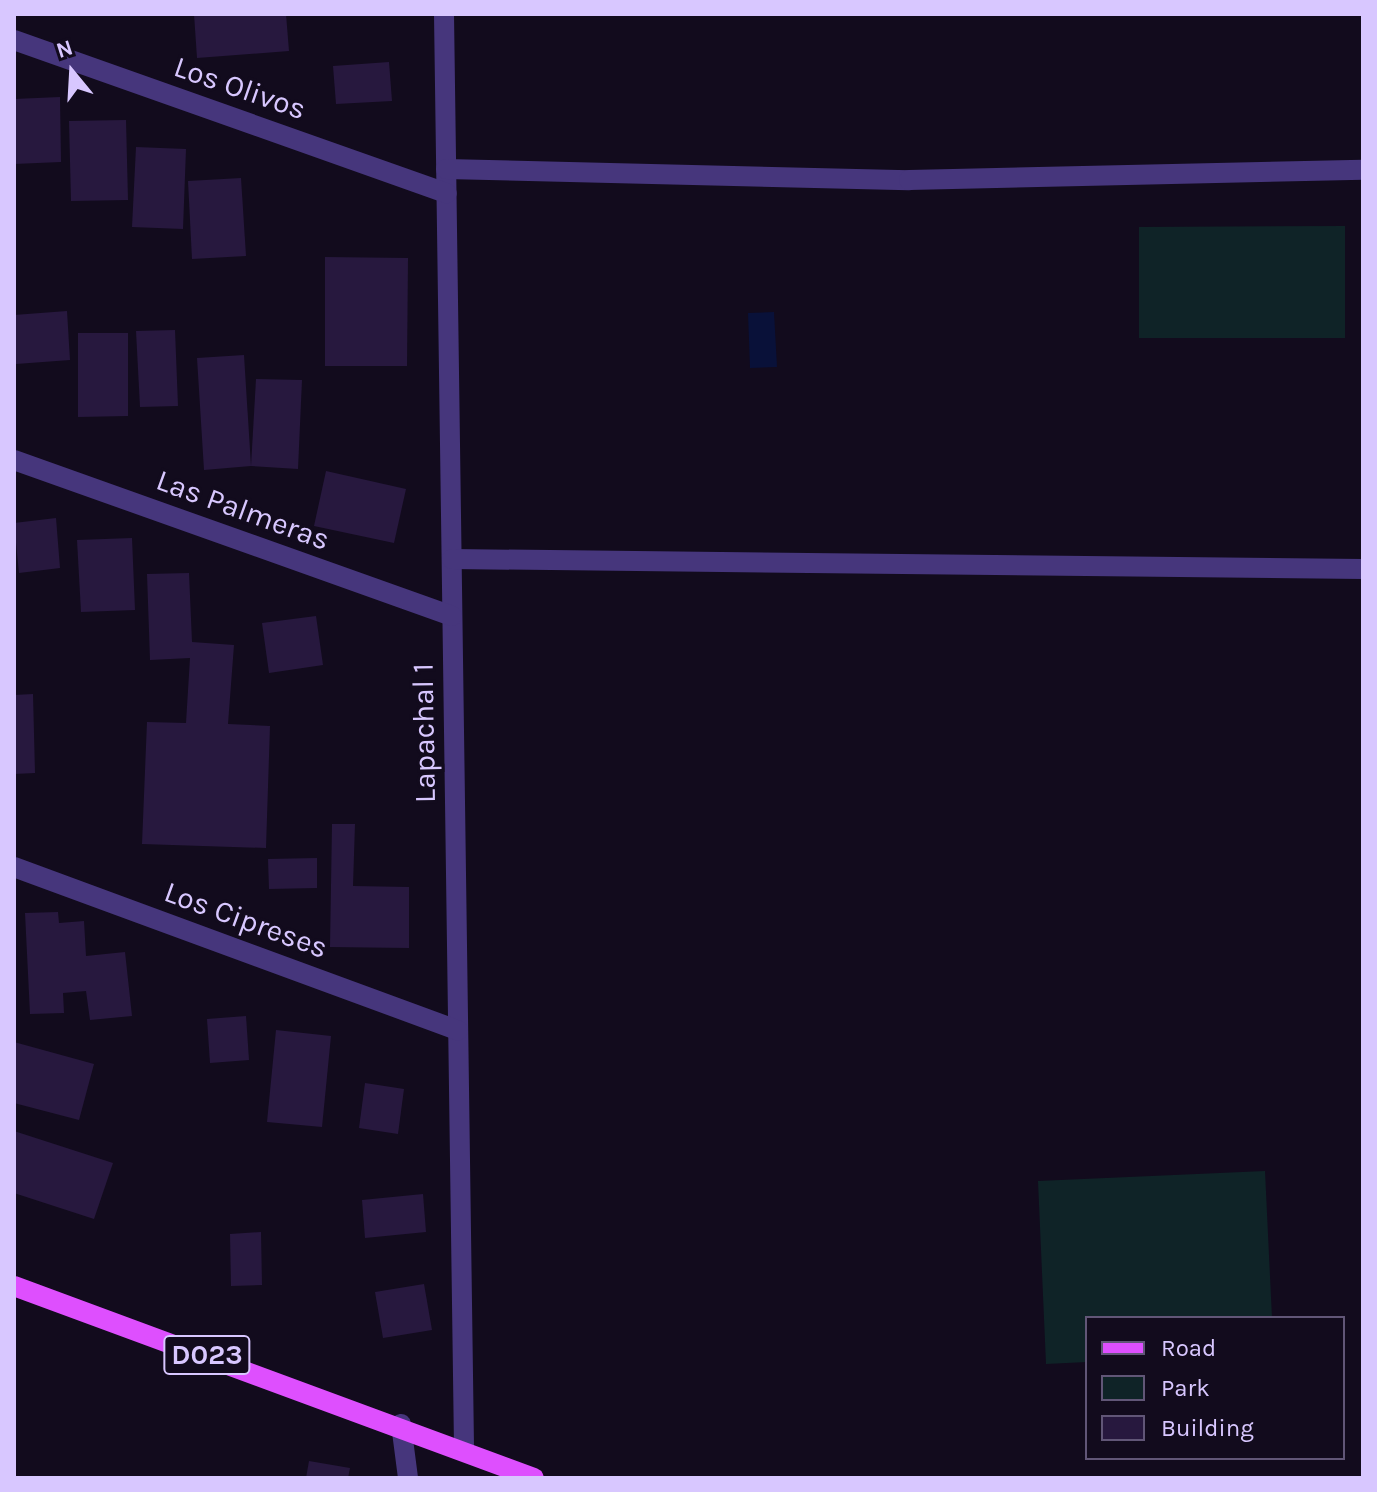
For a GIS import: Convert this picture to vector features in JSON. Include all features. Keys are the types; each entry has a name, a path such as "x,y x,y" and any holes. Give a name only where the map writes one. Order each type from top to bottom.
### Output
{"main road":[{"name":"D023","path":"14,1286 401,1424 534,1478"}],"street":[{"name":"Lapachal 1","path":"444,14 464,1451"},
{"name":"Los Olivos","path":"14,40 447,193"},
{"path":"446,169 909,180 1363,170"},
{"name":"Las Palmeras","path":"14,460 452,616"},
{"path":"452,559 1363,569"},
{"name":"Los Cipreses","path":"14,867 458,1030"},
{"path":"401,1424 408,1478"}],"green space":[{"path":"1345,226 1345,338 1139,338 1139,227"},
{"path":"1265,1171 1272,1316 1085,1316 1085,1362 1046,1364 1038,1181"}],"shaded area":[{"path":"774,312 777,367 750,368 748,313"}],"building":[{"path":"194,14 286,14 289,51 197,58"},
{"path":"389,62 392,101 336,104 333,66"},
{"path":"60,97 61,162 14,164 14,99"},
{"path":"126,120 128,200 71,201 69,121"},
{"path":"136,147 186,149 183,229 132,227"},
{"path":"241,178 246,256 192,259 188,181"},
{"path":"325,257 408,258 407,366 325,366"},
{"path":"67,311 70,360 16,364 14,315"},
{"path":"175,330 178,406 140,407 136,331"},
{"path":"78,333 128,333 128,416 78,417"},
{"path":"244,355 251,466 204,470 197,358"},
{"path":"256,379 302,380 298,469 251,466"},
{"path":"326,471 406,489 394,543 314,526"},
{"path":"56,518 60,568 19,573 14,523"},
{"path":"132,538 135,610 81,612 77,540"},
{"path":"189,573 192,642 234,645 228,724 270,726 266,848 142,844 147,722 186,723 190,658 150,660 147,574"},
{"path":"316,616 323,665 269,673 262,623"},
{"path":"33,694 35,773 14,774 14,695"},
{"path":"332,824 355,824 353,886 409,887 409,948 330,947"},
{"path":"317,858 317,888 269,889 268,859"},
{"path":"58,912 59,923 84,921 86,956 125,952 132,1016 90,1020 86,991 63,993 64,1013 30,1014 25,913"},
{"path":"246,1016 249,1060 210,1063 207,1019"},
{"path":"276,1030 331,1036 322,1127 267,1122"},
{"path":"14,1042 94,1064 79,1120 14,1103"},
{"path":"365,1083 404,1089 398,1134 359,1128"},
{"path":"14,1131 113,1163 94,1219 14,1193"},
{"path":"423,1194 426,1232 365,1238 362,1200"},
{"path":"261,1232 262,1285 231,1286 230,1234"},
{"path":"424,1284 432,1330 383,1338 375,1292"},
{"path":"309,1461 350,1468 348,1478 306,1478"}]}
